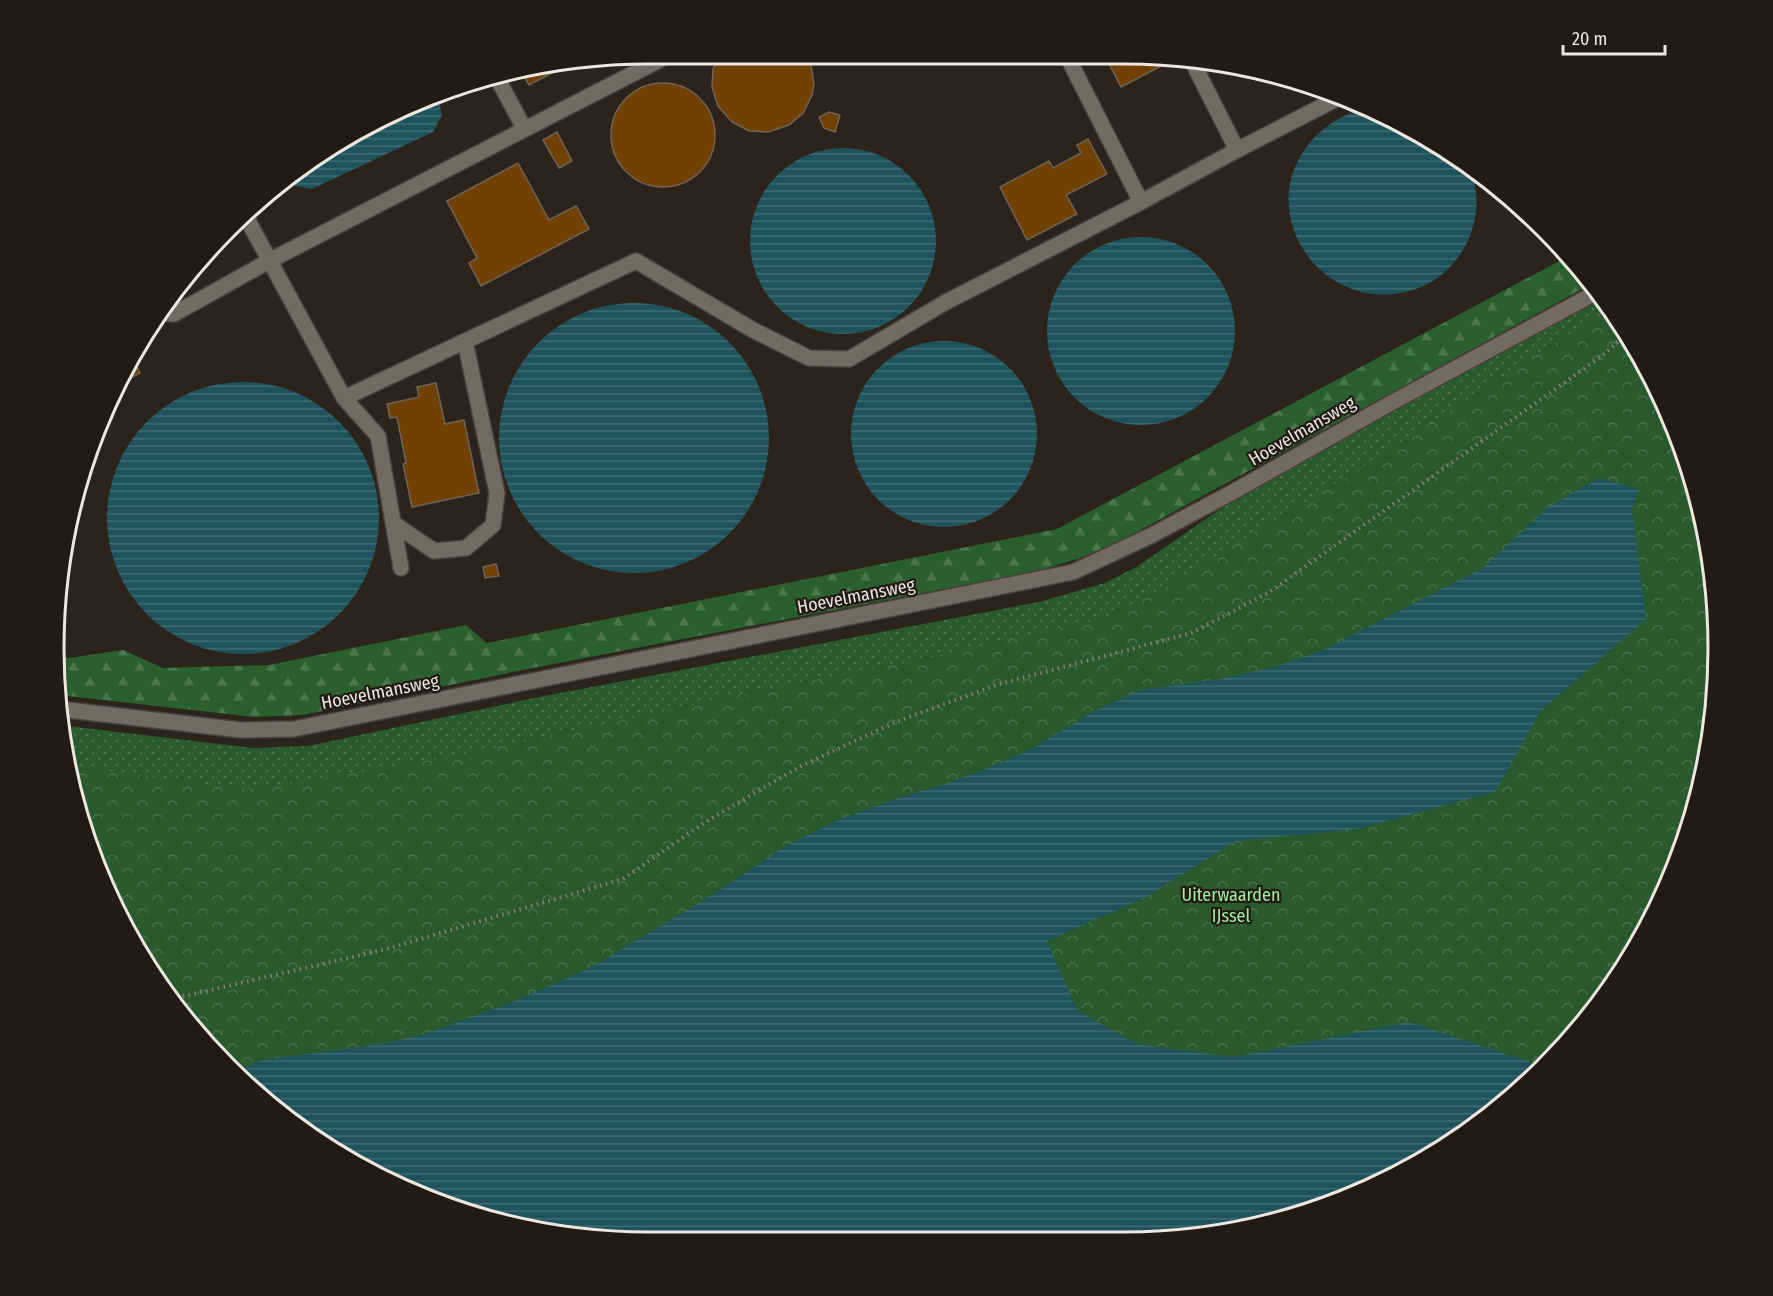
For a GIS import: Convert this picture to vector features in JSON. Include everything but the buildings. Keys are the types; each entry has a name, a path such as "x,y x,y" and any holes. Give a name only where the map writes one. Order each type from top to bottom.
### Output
{"street":[{"path":"170,314 174,314 268,261 651,64"},
{"path":"1071,64 1141,202"},
{"path":"1196,69 1237,150"},
{"path":"500,83 524,128"},
{"path":"344,398 636,261 753,330 808,358 849,359 946,302 1330,102"},
{"path":"248,223 344,398 378,436 401,568"},
{"name":"Hoevelmansweg","path":"68,710 241,730 294,729 1073,572 1152,535 1231,493 1391,403 1590,296"},
{"path":"393,523 434,551 466,548 493,525 497,493 465,341"}],"path":[{"path":"181,997 383,950 623,879 707,821 801,766 896,722 996,685 1191,633 1268,592 1602,356 1620,340"}],"green space":[{"path":"1561,260 1584,288 1124,539 1090,554 1032,572 533,668 303,715 254,717 67,696 64,658 123,650 163,668 269,665 466,625 487,643 1057,529"},
{"path":"1594,302 1616,333 1284,573 110,872 95,836 84,799 69,726 253,748 308,746 539,697 1039,602 1105,583 1138,566 1252,487"},
{"name":"Uiterwaarden IJssel","path":"1603,315 1630,356 1648,390 1678,460 1689,497 1704,572 1708,648 1704,724 1689,799 1678,836 1648,906 1630,940 1588,1003 1538,1061 1480,1111 1417,1153 1383,1171 1313,1201 1276,1212 1201,1227 1125,1232 648,1232 572,1227 497,1212 460,1201 390,1171 356,1153 293,1111 235,1061 185,1003 143,940 125,906 95,836 77,767 246,789 265,788 467,754 760,690 920,660 1105,618 1167,586 1369,463 1586,323"}],"water":[{"path":"440,103 442,115 433,132 312,189 294,184 324,163 356,143"},
{"path":"1354,112 1417,143 1474,181 1477,201 1475,217 1465,246 1447,270 1435,280 1421,287 1387,295 1355,290 1328,276 1307,255 1293,228 1289,198 1295,167 1314,138 1339,118"},
{"path":"843,148 879,155 909,175 929,205 936,241 929,277 909,307 879,327 843,334 807,327 777,307 757,277 750,241 757,205 777,175 807,155"},
{"path":"1141,237 1168,241 1185,248 1207,265 1224,287 1231,304 1235,331 1231,358 1224,375 1207,397 1185,414 1168,421 1141,425 1114,421 1097,414 1075,397 1058,375 1051,358 1047,331 1051,304 1058,287 1075,265 1097,248 1114,241"},
{"path":"634,303 660,306 686,314 709,326 729,343 746,363 758,386 766,412 769,438 766,464 758,490 746,513 729,533 709,550 686,562 660,570 634,573 608,570 582,562 559,550 539,533 522,513 510,490 502,464 499,438 502,412 510,386 522,363 539,343 559,326 582,314 608,306"},
{"path":"944,341 980,348 1010,368 1030,398 1037,434 1030,470 1010,500 980,520 944,527 908,520 878,500 858,470 851,434 858,398 878,368 908,348"},
{"path":"243,382 270,385 295,392 319,405 339,422 356,442 369,466 376,491 379,518 376,545 369,570 356,594 339,614 319,631 295,644 270,651 243,654 216,651 191,644 167,631 147,614 130,594 117,570 110,545 107,518 110,491 117,466 130,442 147,422 167,405 191,392 216,385"},
{"path":"1599,478 1639,490 1632,509 1646,619 1541,711 1495,792 1357,829 1236,841 1144,898 1047,941 1077,1010 1136,1044 1232,1057 1409,1022 1535,1063 1510,1087 1449,1133 1417,1153 1348,1187 1313,1201 1239,1220 1201,1227 1125,1232 648,1232 572,1227 497,1212 460,1201 390,1171 324,1133 293,1111 242,1068 263,1060 375,1045 426,1034 515,1001 592,967 709,897 781,849 840,819 946,784 1003,762 1035,747 1091,713 1140,690 1220,679 1274,667 1324,650 1483,568 1548,507"}]}
